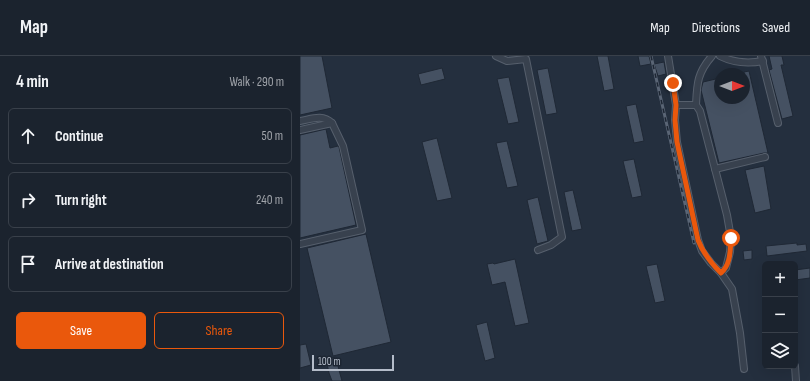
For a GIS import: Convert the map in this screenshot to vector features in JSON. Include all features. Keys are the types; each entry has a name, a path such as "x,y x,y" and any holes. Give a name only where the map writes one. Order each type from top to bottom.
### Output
{"lane":[{"path":"496,56 507,61 526,59 562,237 551,245 538,250"},
{"path":"668,56 676,105 675,120 677,142 698,240 702,251 721,273 734,294 744,370"},
{"path":"712,56 702,70 696,83 696,105 700,111 727,216 731,238 730,252 726,268 721,273"},
{"path":"720,56 737,63 755,62 762,58 778,123"},
{"path":"676,105 696,105"},
{"path":"300,121 325,117 332,123 343,146 362,230 300,244"},
{"path":"300,130 332,123"},
{"path":"715,169 765,157"},
{"path":"795,369 796,381"}],"building":[{"path":"300,56 322,56 332,108 300,115"},
{"path":"597,56 608,56 614,89 604,91"},
{"path":"638,56 649,56 651,64 640,66"},
{"path":"769,56 782,56 784,65 781,65 793,116 782,119 769,70 772,69"},
{"path":"664,62 666,74 658,76 654,64"},
{"path":"442,68 445,79 421,85 418,74"},
{"path":"548,68 557,113 546,115 537,70"},
{"path":"750,75 768,153 719,163 701,90 703,82 714,79 714,104 750,104"},
{"path":"509,77 519,122 508,124 497,79"},
{"path":"636,104 644,141 634,143 626,106"},
{"path":"326,129 330,148 339,147 356,225 300,238 300,135"},
{"path":"437,138 452,198 437,201 422,142"},
{"path":"507,141 518,186 507,188 496,143"},
{"path":"634,159 642,196 632,198 623,161"},
{"path":"764,166 771,209 755,213 745,170"},
{"path":"573,190 582,229 572,231 564,192"},
{"path":"538,197 548,241 537,244 527,200"},
{"path":"366,234 391,342 333,356 307,248"},
{"path":"797,243 797,245 806,244 807,251 767,256 766,246"},
{"path":"752,250 752,259 744,260 743,251"},
{"path":"515,259 529,323 515,326 505,282 492,285 487,264 494,264"},
{"path":"657,264 665,301 655,303 646,266"},
{"path":"810,268 810,278 798,280 798,270"},
{"path":"487,322 495,358 485,361 476,325"},
{"path":"306,344 311,365 300,368 300,345"},
{"path":"336,357 342,381 332,381 329,373 326,359"}],"railway":[{"path":"651,56 694,243"}],"route":[{"path":"673,83 676,105 675,120 677,142 698,240 702,251 721,273 726,268 730,252 731,238"}]}
